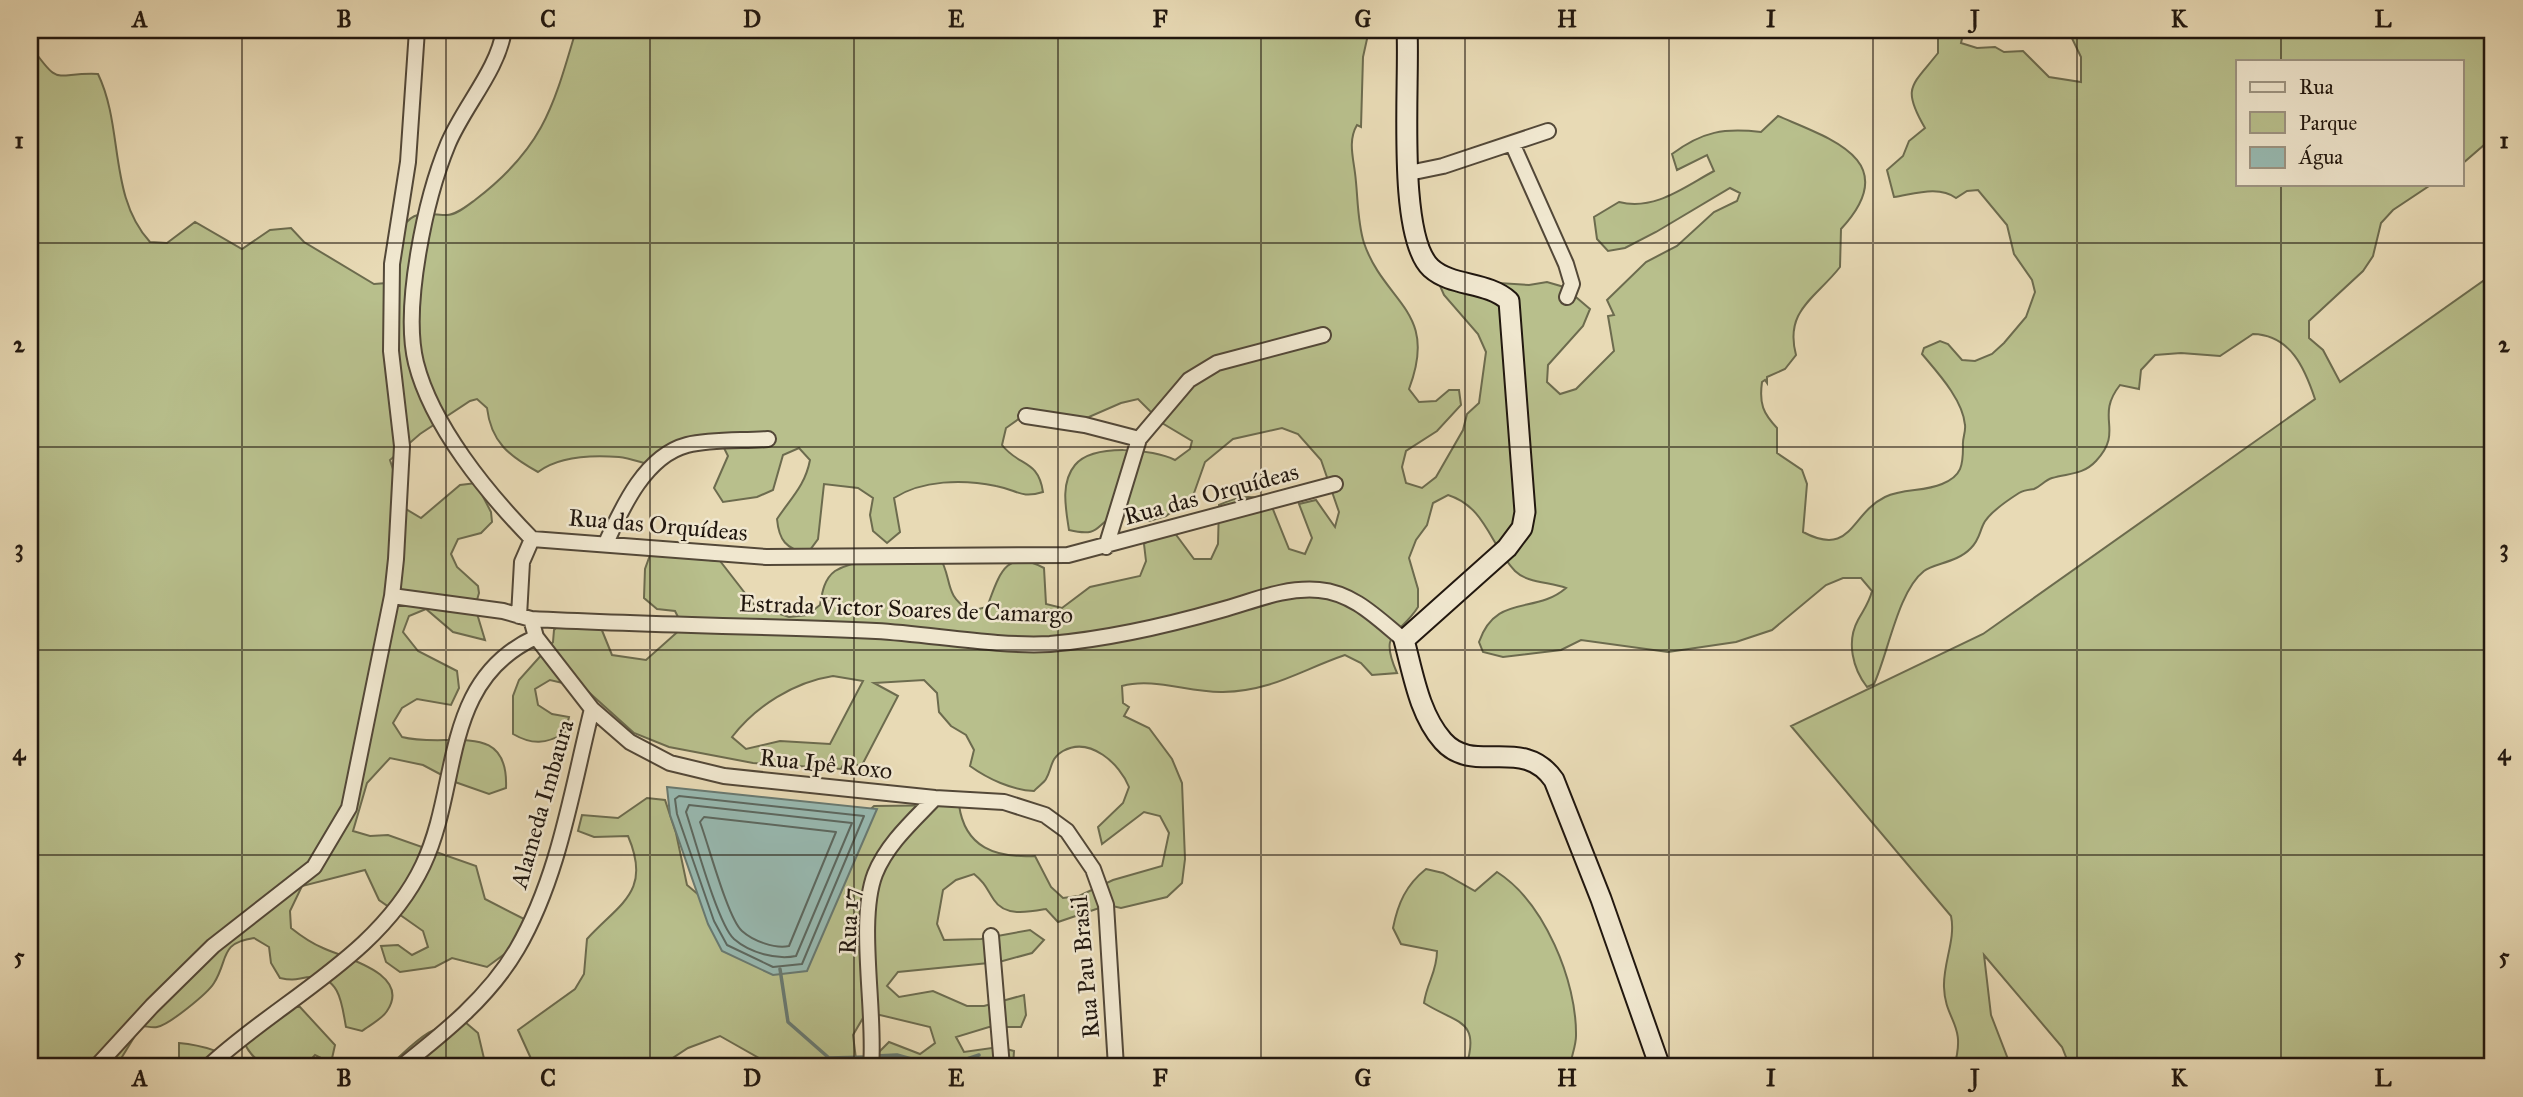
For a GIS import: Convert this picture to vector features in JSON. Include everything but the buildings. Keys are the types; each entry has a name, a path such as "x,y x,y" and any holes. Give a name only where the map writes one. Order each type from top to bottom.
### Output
{"main road":[{"path":"1407,30 1409,173 1414,237 1426,263 1438,273 1489,287 1509,301 1525,512 1522,528 1507,548 1404,640 1420,700 1443,741 1463,754 1528,758 1540,764 1554,780 1601,899 1660,1067"}],"street":[{"path":"96,1067 152,1006 213,946 314,867 349,808 391,596 402,446 391,351 392,264 408,162 417,30"},
{"name":"Rua das Orquídeas","path":"504,30 492,64 459,120 441,167 419,254 412,331 416,364 453,442 491,494 532,539 766,557 1068,555 1335,484"},
{"path":"1409,173 1443,166 1548,131"},
{"path":"1512,144 1566,264 1572,284 1567,297"},
{"path":"1106,547 1139,439 1200,372 1217,363 1323,335"},
{"path":"1027,416 1085,425 1139,439"},
{"path":"606,543 622,507 647,473 671,452 688,445 768,439"},
{"path":"208,1067 350,955 390,916 423,864 442,806 464,712 478,685 516,646 536,637 525,617 522,562 532,539"},
{"name":"Estrada Victor Soares de Camargo","path":"391,596 525,617 877,632 1039,644 1099,640 1295,589 1341,594 1362,605 1404,640"},
{"name":"Rua Ipê Roxo","path":"536,637 592,709 630,742 670,763 724,776 935,798 1004,802 1024,806 1045,815 1066,831"},
{"name":"Alameda Imbaura","path":"401,1067 457,1023 500,974 517,949 550,874 592,709"},
{"name":"Rua 17","path":"871,1067 868,906 875,874 890,847 935,798"},
{"name":"Rua Pau Brasil","path":"1066,831 1093,869 1107,905 1116,1067"},
{"path":"991,936 1002,1067"}],"green space":[{"path":"576,30 1369,30 1363,57 1361,127 1357,125 1352,143 1362,235 1373,264 1406,309 1413,324 1418,341 1417,363 1409,389 1419,402 1436,401 1449,390 1459,390 1461,405 1437,431 1406,451 1402,467 1406,483 1422,488 1436,477 1463,430 1467,414 1479,403 1486,352 1478,334 1444,295 1437,279 1529,285 1547,282 1564,287 1590,309 1583,326 1548,365 1547,382 1560,394 1576,389 1614,351 1608,316 1614,315 1607,300 1646,262 1677,246 1714,212 1737,201 1740,193 1730,188 1656,232 1625,248 1608,251 1597,239 1594,217 1619,202 1645,203 1669,196 1714,171 1707,155 1677,170 1672,154 1683,146 1704,136 1725,131 1761,132 1778,116 1838,144 1853,156 1863,169 1865,186 1859,206 1841,229 1840,267 1798,316 1793,340 1796,355 1785,369 1767,377 1767,383 1765,380 1762,382 1761,390 1763,408 1777,428 1777,453 1802,470 1807,484 1803,532 1819,539 1832,540 1849,531 1873,504 1885,497 1935,486 1954,477 1963,459 1963,416 1949,387 1922,354 1924,348 1940,341 1948,344 1962,360 1975,361 1992,354 2026,317 2035,292 2032,280 2014,254 2007,225 1978,190 1967,191 1956,198 1934,191 1894,197 1887,170 1903,156 1909,141 1925,128 1913,104 1913,88 1916,80 1938,53 1938,34 1942,30 1964,30 1961,43 1977,48 1995,47 2004,52 2023,51 2049,77 2081,82 2081,57 2068,30 2493,30 2493,144 2484,145 2464,162 2464,60 2236,60 2236,186 2429,186 2393,210 2381,223 2373,256 2363,271 2309,321 2309,338 2323,350 2340,382 2493,274 2493,1067 2070,1067 2062,1047 1984,955 1991,1015 2011,1067 1954,1067 1957,1032 1945,999 1944,987 1952,933 1951,916 1791,726 1983,634 2315,399 2301,366 2287,347 2277,340 2253,334 2220,356 2181,353 2155,355 2141,370 2139,389 2120,385 2109,406 2108,441 2091,466 2050,479 2034,489 2014,496 1989,516 1971,548 1953,560 1928,568 1915,580 1900,608 1874,684 1867,687 1855,664 1852,646 1854,628 1872,591 1861,578 1843,578 1826,585 1772,630 1736,642 1668,652 1581,640 1561,650 1503,657 1483,652 1479,642 1486,627 1495,617 1506,610 1542,601 1566,588 1520,575 1507,561 1471,508 1448,495 1433,503 1427,525 1416,540 1409,558 1418,589 1418,607 1390,641 1397,673 1372,675 1361,663 1345,655 1272,684 1241,691 1210,692 1146,683 1122,686 1123,703 1129,707 1124,716 1149,728 1172,759 1182,783 1185,859 1182,883 1167,897 1121,908 1108,905 1058,922 1046,909 1018,912 1004,909 974,874 956,880 943,890 937,924 944,940 981,939 1030,930 1044,940 1032,953 999,962 898,972 887,986 899,997 933,991 967,1006 984,1006 1024,995 1026,1015 1021,1027 989,1027 956,1037 964,1052 999,1047 1014,1051 1013,1067 878,1067 877,1054 889,1042 920,1054 935,1043 930,1027 880,1015 863,1018 853,1035 857,1067 775,1067 720,1036 688,1048 659,1067 528,1067 533,1063 518,1030 575,989 584,974 587,939 621,905 634,884 634,855 628,836 594,837 578,831 582,815 618,818 647,798 665,800 676,833 687,885 713,907 709,923 723,946 874,806 959,805 962,820 975,841 995,852 1035,856 1051,887 1063,898 1079,896 1113,880 1162,866 1169,833 1160,816 1144,812 1102,844 1098,827 1123,803 1129,787 1119,770 1103,755 1083,747 1063,751 1053,760 1045,780 1034,791 1001,783 970,766 974,750 966,735 951,726 939,712 937,693 924,680 874,683 898,696 861,767 846,759 841,769 753,763 669,747 634,733 584,688 550,680 535,689 538,705 552,714 569,717 565,733 545,741 533,741 513,734 513,696 519,680 553,642 554,630 566,618 599,623 612,655 646,660 683,627 675,611 657,609 644,598 645,569 650,555 720,561 755,606 789,617 807,615 820,605 828,578 845,566 871,560 938,554 955,598 970,611 987,607 1005,568 1020,561 1031,562 1044,568 1046,604 1062,608 1090,587 1140,576 1146,561 1144,544 1158,534 1174,532 1194,559 1211,559 1218,544 1219,505 1245,497 1270,502 1289,549 1305,554 1312,538 1299,504 1316,500 1335,527 1339,512 1321,460 1298,434 1282,428 1233,439 1205,462 1193,496 1166,516 1149,521 1120,515 1109,519 1093,531 1080,532 1069,530 1066,505 1067,480 1075,465 1096,453 1124,450 1153,453 1175,460 1190,449 1192,441 1162,423 1138,399 1121,403 1089,417 1020,418 1006,428 1002,445 1032,468 1043,492 1024,494 970,482 930,484 917,488 894,498 900,532 887,543 873,531 870,515 873,498 858,488 824,484 818,539 807,554 785,542 777,519 797,491 808,469 810,460 799,448 783,455 773,490 757,497 723,502 714,488 728,456 720,440 701,437 656,466 609,456 587,457 556,463 538,472 503,447 493,430 487,408 477,399 470,401 420,434 390,460 406,509 421,518 460,485 476,483 491,512 492,522 481,533 458,539 451,554 457,567 478,586 475,607 485,640 453,632 426,609 409,616 403,632 418,651 457,671 459,688 451,705 417,699 402,708 393,723 402,737 486,744 497,752 504,766 506,788 489,794 455,782 423,765 390,758 367,783 353,831 370,836 388,835 476,866 485,899 530,922 514,947 487,967 452,958 435,967 400,972 386,962 381,946 398,945 412,955 428,947 423,931 379,900 365,870 302,886 290,911 291,928 319,946 373,969 384,977 391,987 392,998 387,1011 362,1031 346,1027 341,1002 329,982 313,977 280,978 271,963 269,947 254,938 243,940 230,948 214,983 188,1008 163,1025 141,1026 122,1057 122,1067 30,1067 30,45 53,73 65,76 98,74 106,95 128,204 137,224 150,242 167,243 195,222 242,249 270,230 291,228 304,242 374,284 387,283 398,239 408,221 418,215 450,215 458,212 498,181 516,162 542,125 560,82","holes":["833,676 863,681 830,744 780,741 746,749 732,737 764,706 804,684"]},
{"path":"1426,869 1443,873 1475,891 1497,872 1514,885 1529,903 1554,945 1571,991 1576,1036 1570,1067 1466,1067 1470,1051 1468,1031 1456,1020 1424,1003 1437,951 1401,944 1393,928 1404,895 1413,881"},
{"path":"282,1007 300,1007 335,1045 331,1063 315,1055 304,1067 282,1067 265,1064 252,1055 241,1036"},
{"path":"465,1022 478,1033 486,1067 388,1067 414,1043 432,1031 453,1023"},
{"path":"179,1043 213,1050 244,1067 183,1067 179,1061"}],"water":[{"path":"667,787 877,809 807,971 773,975 722,951 708,924 670,815"}],"waterway":[{"path":"780,969 788,1022 829,1058 867,1057"},
{"path":"875,1056 897,1055 940,1067"},
{"path":"943,1067 979,1055"}]}
